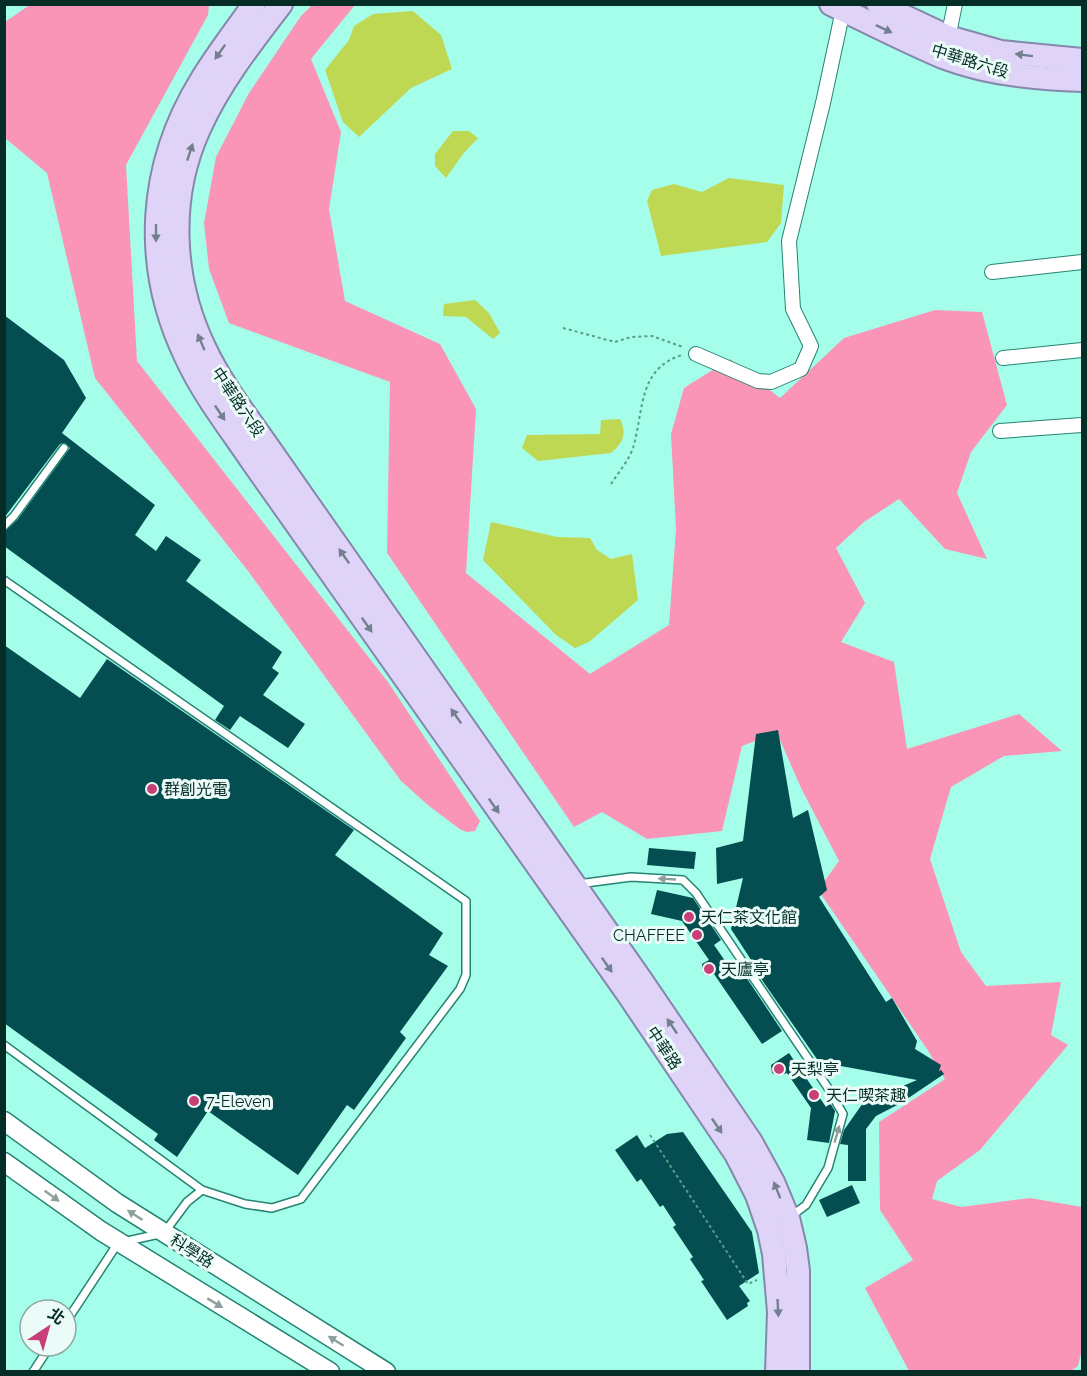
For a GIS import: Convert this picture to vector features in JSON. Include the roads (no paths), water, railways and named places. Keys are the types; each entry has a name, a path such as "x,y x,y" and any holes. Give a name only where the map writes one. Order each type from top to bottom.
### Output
{"main road":[{"name":"中華路六段","path":"254,4 201,79 170,145 159,192 156,225 157,266 168,313 201,386 460,759"},
{"name":"中華路六段","path":"281,4 219,92 191,149 181,190 177,220 179,262 189,311 217,372 489,764"},
{"name":"中華路六段","path":"878,4 946,47 991,70 1031,78 1083,80"},
{"name":"中華路六段","path":"837,7 946,47 1083,60"},
{"name":"中華路","path":"460,759 561,877"},
{"name":"中華路","path":"489,764 561,877 683,1059 757,1195 769,1230 775,1271 779,1311 777,1371"},
{"name":"中華路","path":"683,1059 751,1142 773,1182 788,1218 798,1271 798,1371"}],"street":[{"path":"946,47 955,4"},
{"path":"696,354 758,381 771,382 801,369 811,346 792,309 789,241 823,103 837,7"},
{"path":"992,272 1083,262"},
{"path":"1003,358 1083,350"},
{"path":"1000,431 1083,425"},
{"name":"科學路","path":"4,1122 117,1203 386,1371"},
{"name":"科學路","path":"4,1162 118,1243 330,1371"}],"lane":[{"path":"4,526 14,516 64,448"},
{"path":"4,580 466,901 466,975 460,989 301,1199 272,1208 245,1204 202,1190 4,1045"},
{"path":"561,877 683,880 696,893 828,1089 843,1114 828,1168 806,1205 788,1218"},
{"path":"78,1304 118,1243 164,1233 187,1202 202,1190"},
{"path":"33,1371 42,1358"}],"place":[{"name":"群創光電","path":"152,789"},
{"name":"天仁茶文化館","path":"689,917"},
{"name":"CHAFFEE","path":"697,935"},
{"name":"天廬亭","path":"709,969"},
{"name":"天梨亭","path":"779,1069"},
{"name":"天仁喫茶趣","path":"814,1095"},
{"name":"7-Eleven","path":"194,1101"}]}
